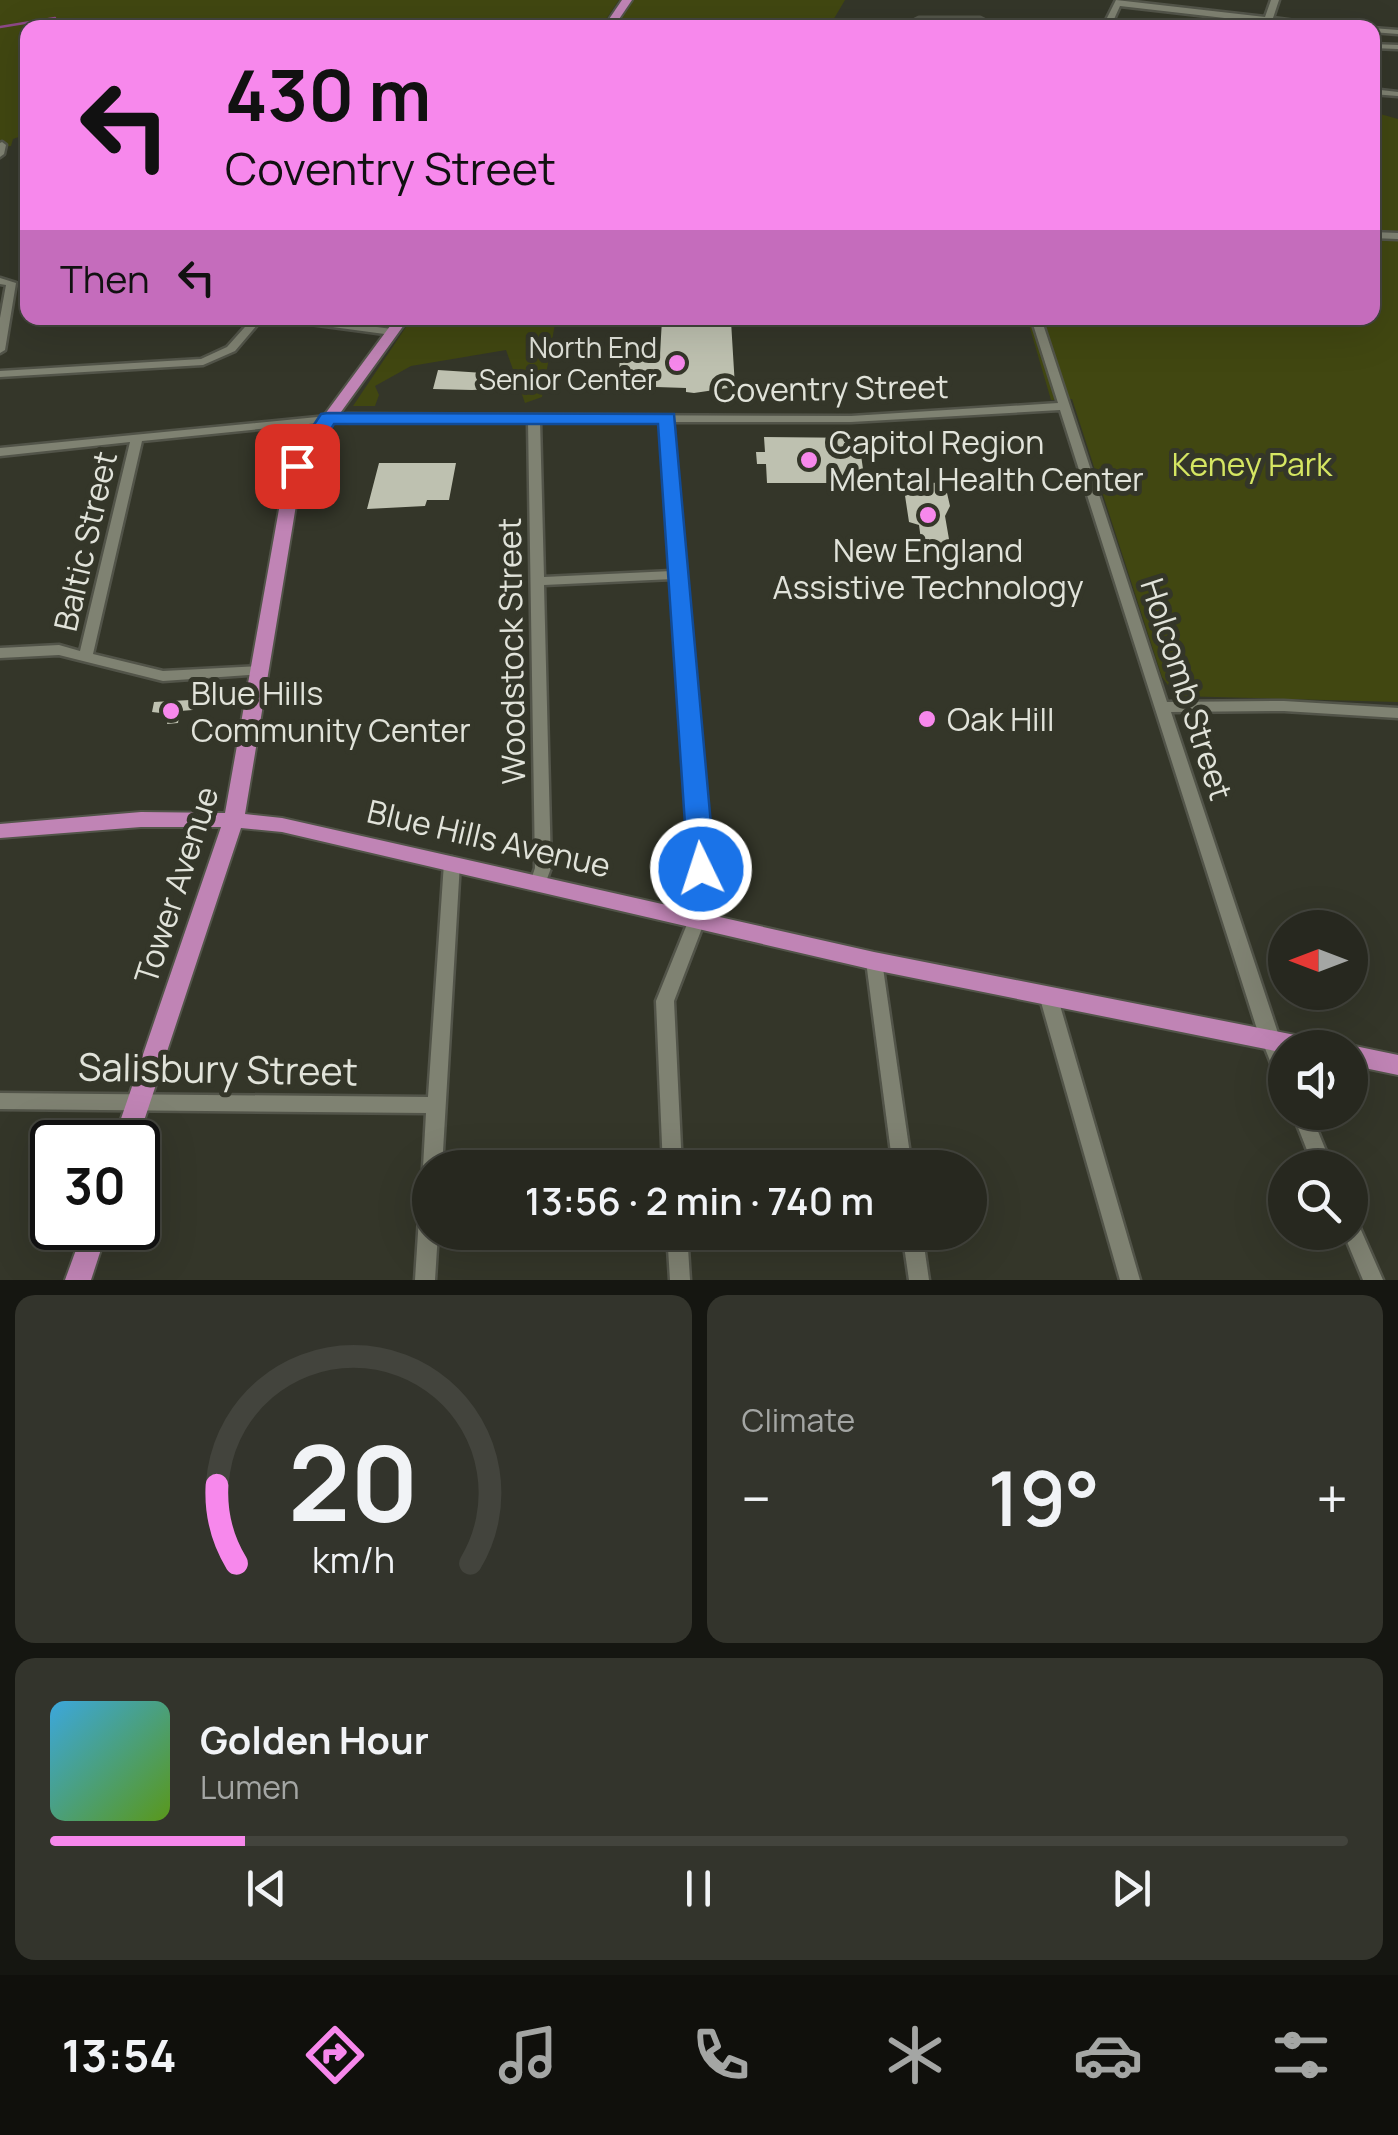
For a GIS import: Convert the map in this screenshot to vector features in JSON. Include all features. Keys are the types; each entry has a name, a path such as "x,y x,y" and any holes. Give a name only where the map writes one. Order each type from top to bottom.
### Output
{"main road":[{"name":"Tower Avenue","path":"132,1120 234,819 292,481 328,418 397,325"},
{"name":"Blue Hills Avenue","path":"0,831 150,817 234,819 337,836 874,961 1268,1040"},
{"path":"1368,1059 1398,1065"},
{"path":"78,1280 88,1250"}],"street":[{"path":"1119,2 1260,20"},
{"path":"919,20 980,20"},
{"path":"0,350 14,306 6,282"},
{"path":"0,374 203,362 231,348 252,325"},
{"path":"340,325 392,332"},
{"name":"Holcomb Street","path":"1038,325 1268,1037"},
{"name":"Coventry Street","path":"0,452 328,418 862,419 1064,406"},
{"name":"Woodstock Street","path":"534,418 542,868 538,883"},
{"path":"667,418 704,902 665,1002 672,1150"},
{"name":"Baltic Street","path":"86,656 137,439"},
{"path":"538,581 679,575"},
{"path":"0,652 58,650 164,676 259,671"},
{"path":"1161,706 1284,706 1398,713"},
{"path":"433,1150 452,863"},
{"path":"874,961 900,1150"},
{"path":"1048,995 1130,1280"},
{"name":"Salisbury Street","path":"0,1101 436,1105"},
{"path":"426,1280 428,1250"},
{"path":"678,1250 680,1280"},
{"path":"915,1250 919,1280"},
{"path":"1360,1250 1373,1280"}],"green space":[{"path":"0,0 619,0 605,20 20,20 20,136 13,139 11,146 0,147"},
{"path":"633,0 845,0 833,20 618,20"},
{"name":"Keney Park","path":"1380,114 1398,119 1398,702 1176,696 1162,677 1072,399 1051,400 1029,325 1380,325"},
{"path":"407,325 555,325 542,397 525,403 506,350 411,366 375,386 379,395 375,406 353,406"}],"building":[{"name":"North End Senior Center","path":"662,325 731,325 735,387 694,393 686,392 686,388 656,387 656,383 626,382 627,374 619,374 620,353 660,353"},
{"path":"438,370 498,370 495,389 433,389"},
{"name":"Capitol Region Mental Health Center","path":"764,437 865,438 867,448 860,448 865,483 767,483 766,464 757,464 756,452 765,452"},
{"path":"379,463 456,463 449,500 427,500 425,506 367,509"},
{"name":"New England Assistive Technology","path":"913,482 940,483 942,493 947,493 950,506 945,516 950,545 922,547 919,525 909,522 904,489 914,489"},
{"name":"Blue Hills Community Center","path":"208,699 205,709 180,711 178,723 167,724 169,714 152,712 154,702"}],"waterway":[{"path":"43,20 55,18"},
{"path":"0,27 20,24"}],"place":[{"name":"North End Senior Center","path":"677,363"},
{"name":"Capitol Region Mental Health Center","path":"809,460"},
{"name":"New England Assistive Technology","path":"928,515"},
{"name":"Blue Hills Community Center","path":"171,711"},
{"name":"Oak Hill","path":"927,719"}],"route":[{"path":"297,466 328,418 667,418 701,869"}]}
